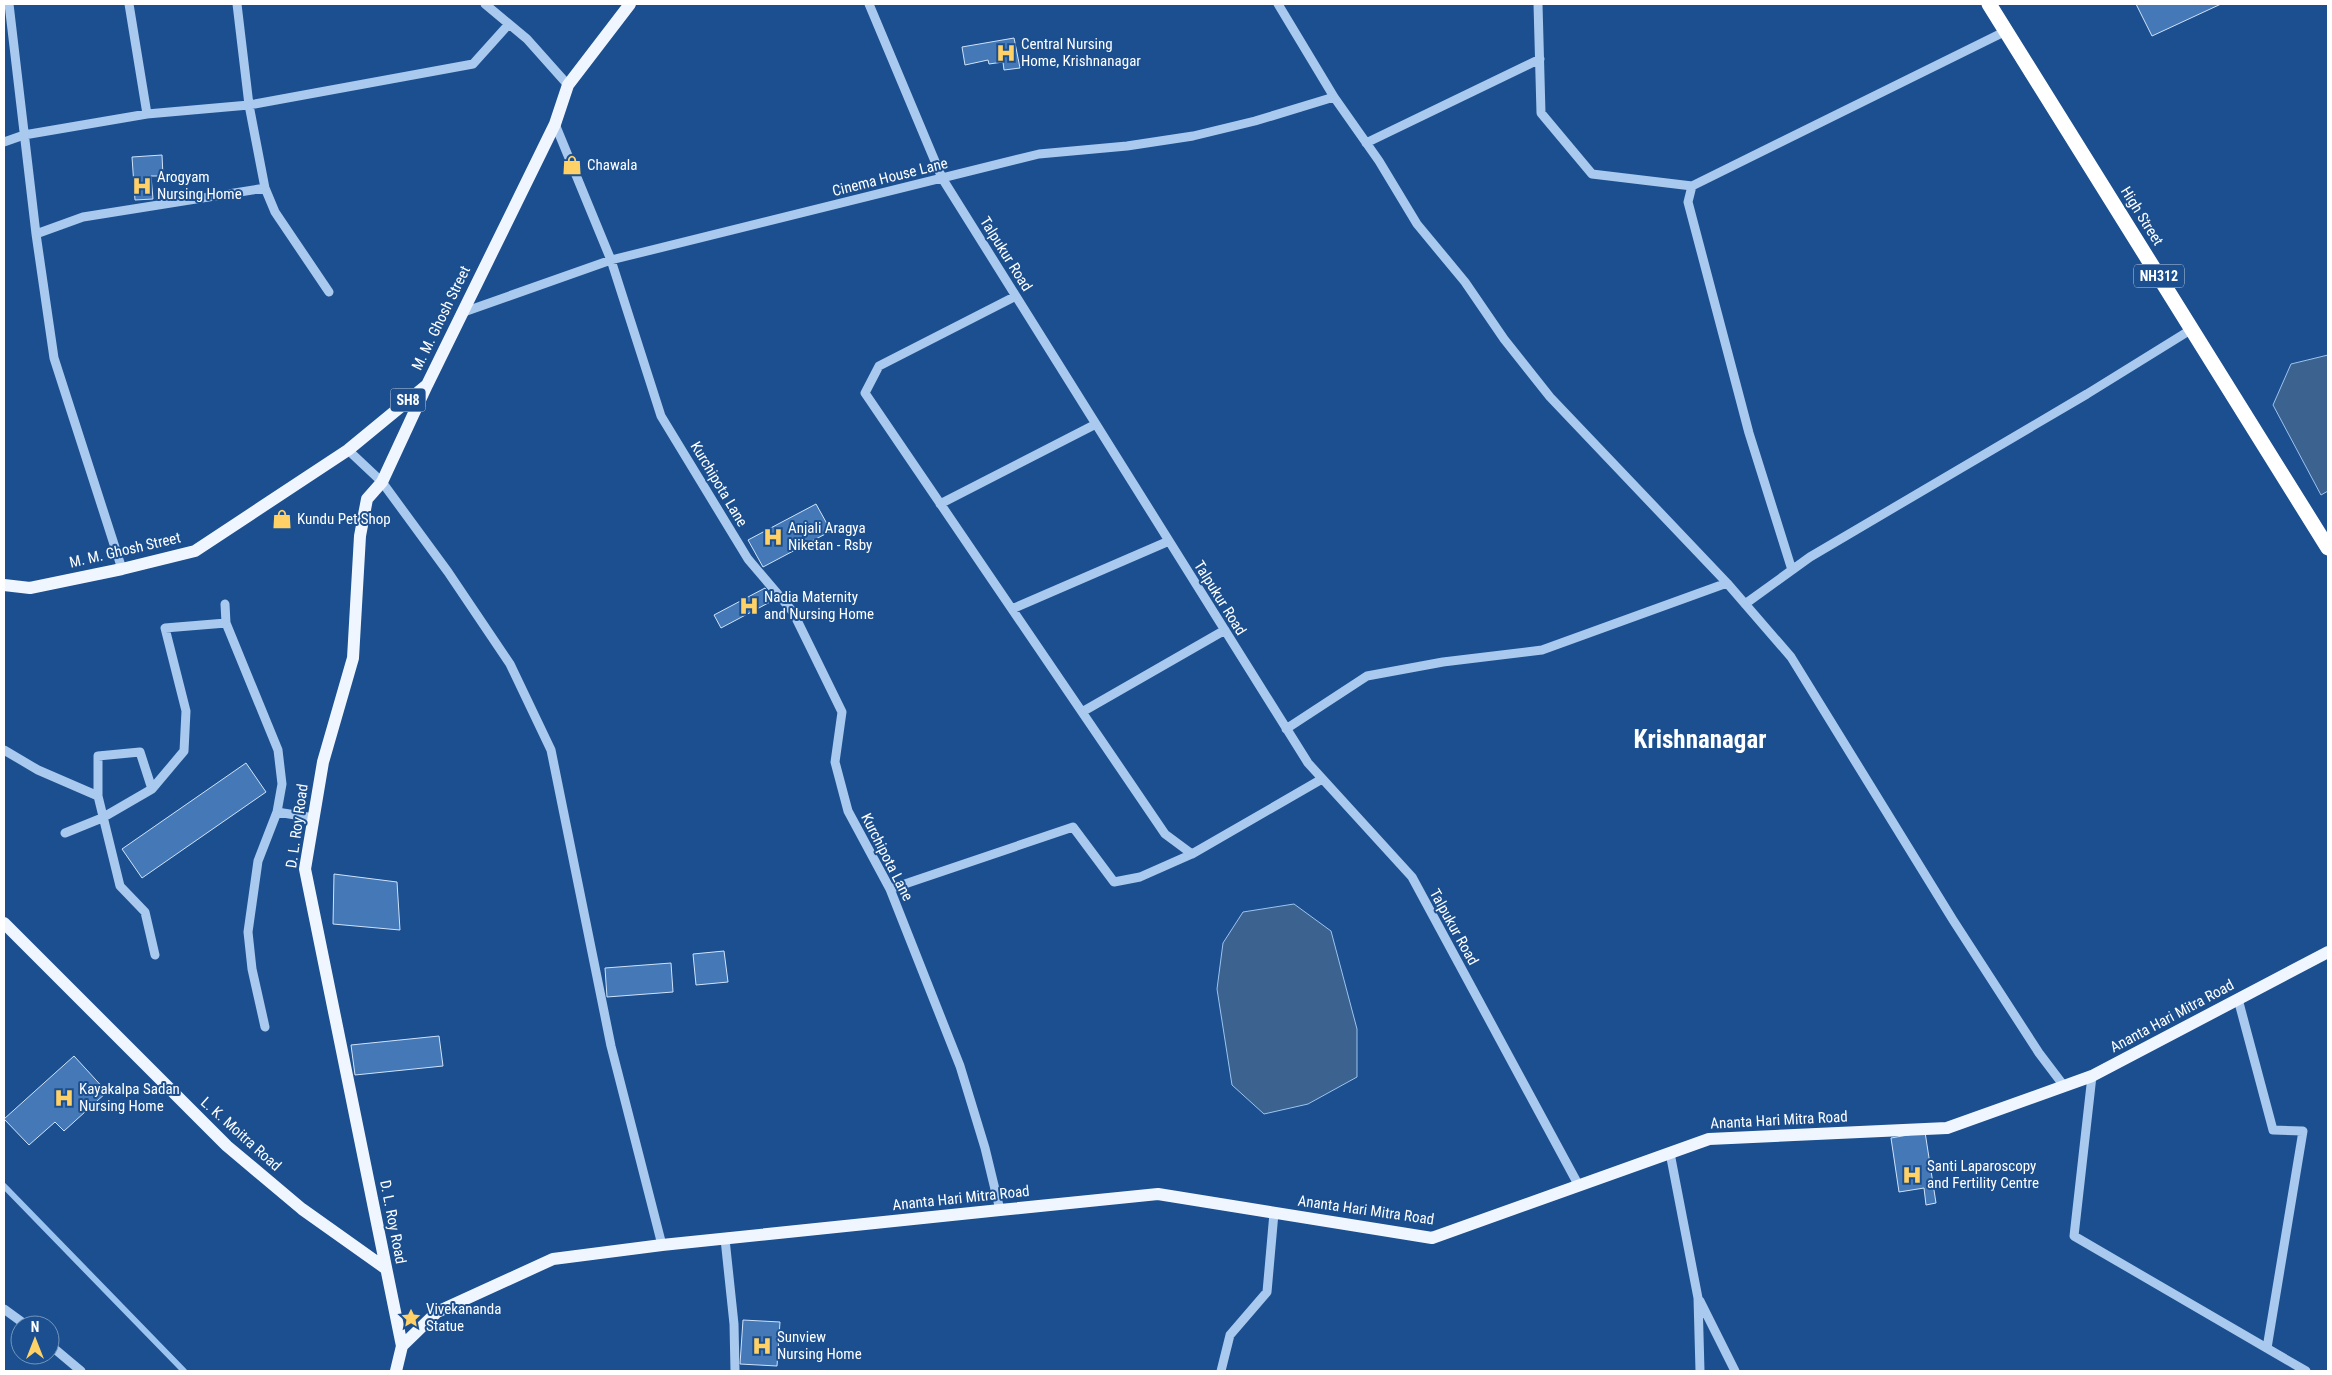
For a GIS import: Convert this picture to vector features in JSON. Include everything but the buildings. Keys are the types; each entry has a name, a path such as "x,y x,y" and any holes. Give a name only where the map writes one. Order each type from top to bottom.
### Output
{"highway":[{"name":"High Street","path":"1989,4 2328,548"}],"main road":[{"name":"M. M. Ghosh Street","path":"4,585 30,588 122,569 195,550 348,450 426,385 555,124 568,85 630,4"},
{"name":"D. L. Roy Road","path":"396,1371 402,1346 305,869 323,762 353,658 360,536 367,500 382,482 426,385"},
{"name":"L. K. Moitra Road","path":"4,923 227,1146 302,1209 385,1268"},
{"name":"Ananta Hari Mitra Road","path":"402,1346 438,1312 553,1259 662,1245 1158,1194 1432,1238 1709,1139 1947,1128 2092,1076 2328,952"}],"street":[{"path":"9,4 36,234 54,358 122,569"},
{"path":"129,4 147,114"},
{"path":"236,4 249,105 265,188 275,212 329,292"},
{"path":"485,4 527,39 568,85"},
{"name":"Talpukur Road","path":"869,4 942,178 1308,763 1412,877 1580,1186"},
{"path":"1278,4 1334,97 1366,143 1417,224 1465,282 1504,339 1550,397 1727,583 1791,657 1953,920 2039,1053 2064,1086"},
{"path":"1538,4 1541,113 1592,174 1692,186 2006,31"},
{"path":"4,142 24,135 147,114 249,105 473,64 509,24"},
{"path":"1366,143 1540,59"},
{"name":"Cinema House Lane","path":"460,313 611,260 1039,154 1127,146 1192,136 1255,121 1334,97"},
{"name":"Kurchipota Lane","path":"555,124 611,260 661,416 748,559 793,612 842,712 835,762 848,811 890,889 960,1066 985,1148 1000,1210"},
{"path":"1692,186 1688,202 1693,222 1749,433 1792,570"},
{"path":"36,234 83,217 265,188"},
{"path":"1016,296 879,366 865,393 1165,834 1192,854"},
{"path":"1746,604 1810,557 2087,394 2192,329"},
{"path":"940,504 1096,424"},
{"path":"348,450 382,482 448,572 510,664 550,750 611,1046 662,1245"},
{"path":"1012,609 1169,541"},
{"path":"1286,729 1367,676 1443,662 1542,650 1727,583"},
{"path":"225,604 226,623 278,750 282,784 277,812 258,861 248,932 252,969 265,1027"},
{"path":"65,833 102,818 152,789 184,751 186,711 165,628 226,623"},
{"path":"1082,712 1224,630"},
{"path":"4,750 38,770 98,796"},
{"path":"152,789 140,752 98,756 98,796 120,886 145,912 155,955"},
{"path":"890,889 1073,827 1114,882 1140,877 1192,854 1322,779"},
{"path":"277,812 314,818"},
{"path":"2238,1000 2274,1130 2303,1131 2267,1348"},
{"path":"2092,1076 2074,1236 2306,1371"},
{"path":"1670,1153 1698,1298 1700,1371"},
{"path":"1221,1371 1230,1335 1267,1292 1274,1213"},
{"path":"725,1239 734,1324 735,1371"},
{"path":"1698,1298 1736,1371"},
{"path":"60,1353 81,1371"}],"water":[{"path":"2328,355 2328,491 2321,495 2273,405 2291,364"},
{"path":"1294,904 1331,931 1357,1029 1357,1077 1308,1104 1264,1114 1232,1085 1217,989 1223,943 1243,912"}],"waterway":[{"path":"4,1186 184,1371"}],"place":[{"name":"Central Nursing Home, Krishnanagar","path":"1006,53"},
{"name":"Chawala","path":"572,165"},
{"name":"Arogyam Nursing Home","path":"142,186"},
{"name":"Kundu Pet Shop","path":"282,519"},
{"name":"Anjali Aragya Niketan - Rsby","path":"773,537"},
{"name":"Nadia Maternity and Nursing Home","path":"749,606"},
{"name":"Kayakalpa Sadan Nursing Home","path":"64,1098"},
{"name":"Santi Laparoscopy and Fertility Centre","path":"1912,1175"},
{"name":"Vivekananda Statue","path":"411,1318"},
{"name":"Sunview Nursing Home","path":"762,1346"}],"district":[{"name":"Krishnanagar","path":"1700,739"}]}
